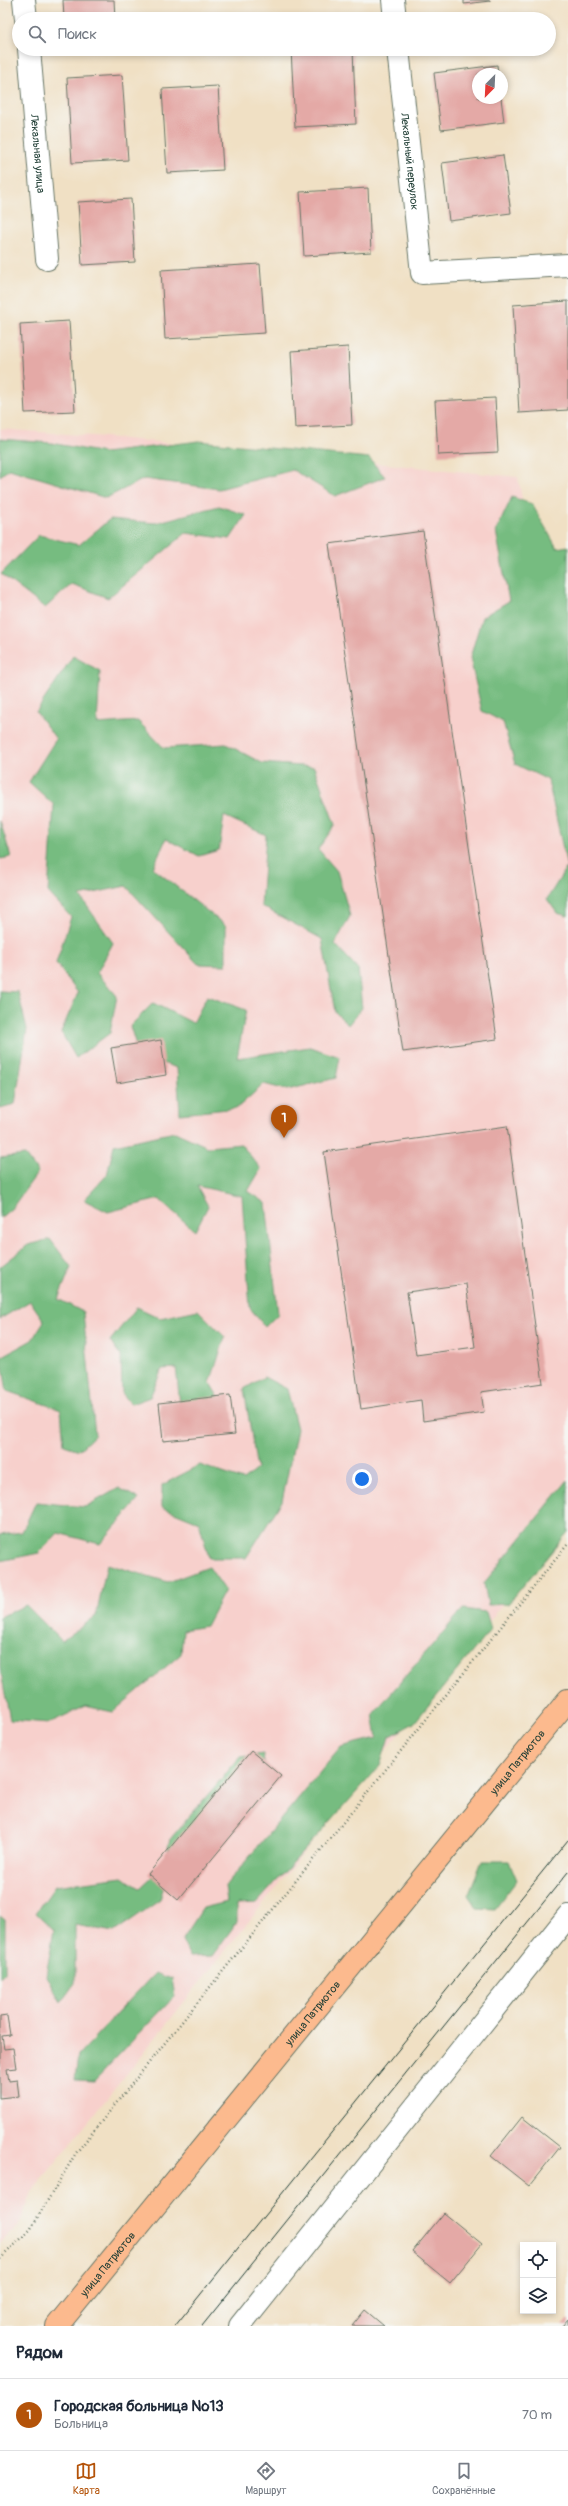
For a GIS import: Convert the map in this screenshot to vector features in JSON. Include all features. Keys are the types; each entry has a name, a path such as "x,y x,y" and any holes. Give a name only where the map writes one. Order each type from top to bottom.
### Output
{"main road":[{"name":"улица Патриотов","path":"57,2326 568,1700"}],"street":[{"path":"24,0 25,12"},
{"path":"393,0 394,12"},
{"name":"Лекальная улица","path":"30,56 47,259"},
{"name":"Лекальный переулок","path":"399,56 422,273 568,265"},
{"path":"240,2326 568,1916"}],"path":[{"path":"0,2259 30,2230 76,2153 568,1544"}],"shaded area":[{"path":"0,429 106,437 518,477 568,752 568,1523 32,2192 19,2225 0,2243"}],"green space":[{"path":"0,439 51,443 104,453 199,441 369,458 385,477 335,496 293,470 219,489 144,479 106,498 9,469 0,476"},
{"path":"512,497 532,504 557,548 568,546 568,916 557,913 547,899 567,867 548,780 515,764 503,722 482,711 470,658 482,617 509,601 496,531"},
{"path":"219,506 246,515 230,539 186,533 108,598 72,584 45,608 1,574 39,535 79,545 110,519 155,523"},
{"path":"73,656 100,671 97,724 138,721 164,748 226,744 262,763 314,767 335,825 318,849 337,871 350,916 335,944 358,969 362,1008 348,1025 335,1012 322,939 261,906 266,835 224,816 219,850 199,856 166,839 153,868 226,926 226,965 198,964 126,886 80,896 113,943 97,973 117,996 110,1033 76,1058 61,1032 78,993 56,963 71,917 48,892 54,805 29,782 56,739 36,712"},
{"path":"0,821 11,857 0,859"},
{"path":"0,991 18,992 27,1029 15,1104 0,1108"},
{"path":"207,996 246,1010 237,1058 310,1047 340,1057 336,1078 287,1090 264,1084 237,1108 180,1114 177,1068 139,1055 130,1026 153,1003 193,1023"},
{"path":"175,1132 208,1147 241,1144 261,1169 248,1191 266,1203 278,1314 265,1327 250,1308 242,1196 197,1186 208,1206 195,1231 159,1199 108,1212 84,1200 107,1175 114,1145"},
{"path":"25,1155 38,1172 12,1208 0,1218 0,1158"},
{"path":"50,1239 71,1267 58,1299 83,1312 95,1435 79,1450 64,1445 61,1410 7,1391 1,1357 32,1340 44,1321 30,1301 0,1319 0,1267 28,1245"},
{"path":"137,1307 160,1318 198,1310 225,1337 210,1383 228,1413 182,1422 176,1368 162,1369 150,1397 131,1404 122,1393 121,1356 110,1341"},
{"path":"264,1377 287,1389 297,1429 282,1501 246,1558 209,1558 199,1522 162,1507 162,1485 200,1465 243,1480 257,1469 244,1389"},
{"path":"568,1480 568,1532 508,1604 488,1605 484,1583"},
{"path":"119,1488 139,1499 100,1544 58,1533 39,1553 0,1561 0,1535 22,1532 36,1502 85,1507"},
{"path":"107,1564 168,1582 209,1567 225,1590 206,1626 183,1630 181,1654 113,1712 85,1706 49,1723 10,1720 0,1667 0,1617 26,1605 62,1641 96,1616"},
{"path":"463,1609 486,1612 491,1629 414,1723 389,1737 380,1766 257,1903 237,1904 237,1922 212,1956 190,1957 182,1940 203,1908 227,1902 225,1886 341,1747 377,1738 373,1714"},
{"path":"264,1754 262,1775 167,1872 160,1900 114,1932 75,1925 75,1983 61,2002 46,1976 54,1930 36,1913 55,1886 122,1877 140,1888 165,1865 171,1838 240,1757"},
{"path":"482,1861 509,1861 517,1880 495,1909 477,1908 468,1895"},
{"path":"0,1916 5,1920 5,1973 0,1978"},
{"path":"155,1973 172,1979 175,1996 94,2081 75,2080 78,2055"}],"building":[{"path":"63,0 114,0 115,12 64,12"},
{"path":"464,0 490,0 490,1 464,4"},
{"path":"291,56 353,56 356,124 295,127"},
{"path":"497,65 497,68 473,68"},
{"path":"472,68 472,104 502,104 504,122 441,130 434,73"},
{"path":"122,75 128,160 72,163 67,78"},
{"path":"218,86 223,170 167,173 162,89"},
{"path":"503,155 511,213 449,221 442,163"},
{"path":"368,188 371,252 304,256 300,192"},
{"path":"131,199 135,262 82,265 78,202"},
{"path":"260,264 265,333 165,339 161,270"},
{"path":"568,301 568,410 519,413 513,305"},
{"path":"69,321 75,411 25,413 20,324"},
{"path":"348,347 352,425 295,428 291,351"},
{"path":"495,398 498,452 438,455 435,401"},
{"path":"423,531 497,1039 403,1052 329,544"},
{"path":"161,1040 166,1075 117,1083 111,1048"},
{"path":"507,1126 543,1383 481,1392 484,1412 423,1421 421,1400 361,1409 324,1152","holes":["466,1284 475,1347 416,1355 407,1292"]},
{"path":"230,1395 235,1434 163,1441 159,1403"},
{"path":"251,1751 281,1776 178,1900 148,1874"},
{"path":"7,2016 10,2035 2,2036 4,2049 13,2048 16,2068 7,2069 9,2081 17,2080 19,2096 0,2098 0,2017"},
{"path":"522,2117 560,2147 529,2186 491,2156"},
{"path":"444,2213 482,2244 450,2283 412,2252"},
{"path":"365,2310 384,2326 352,2326"},
{"path":"568,2319 568,2326 562,2326"}],"tram line":[{"path":"175,2326 568,1840"},
{"path":"202,2326 568,1872"}],"place":[{"name":"Городская больница №13","path":"284,1138"}]}
